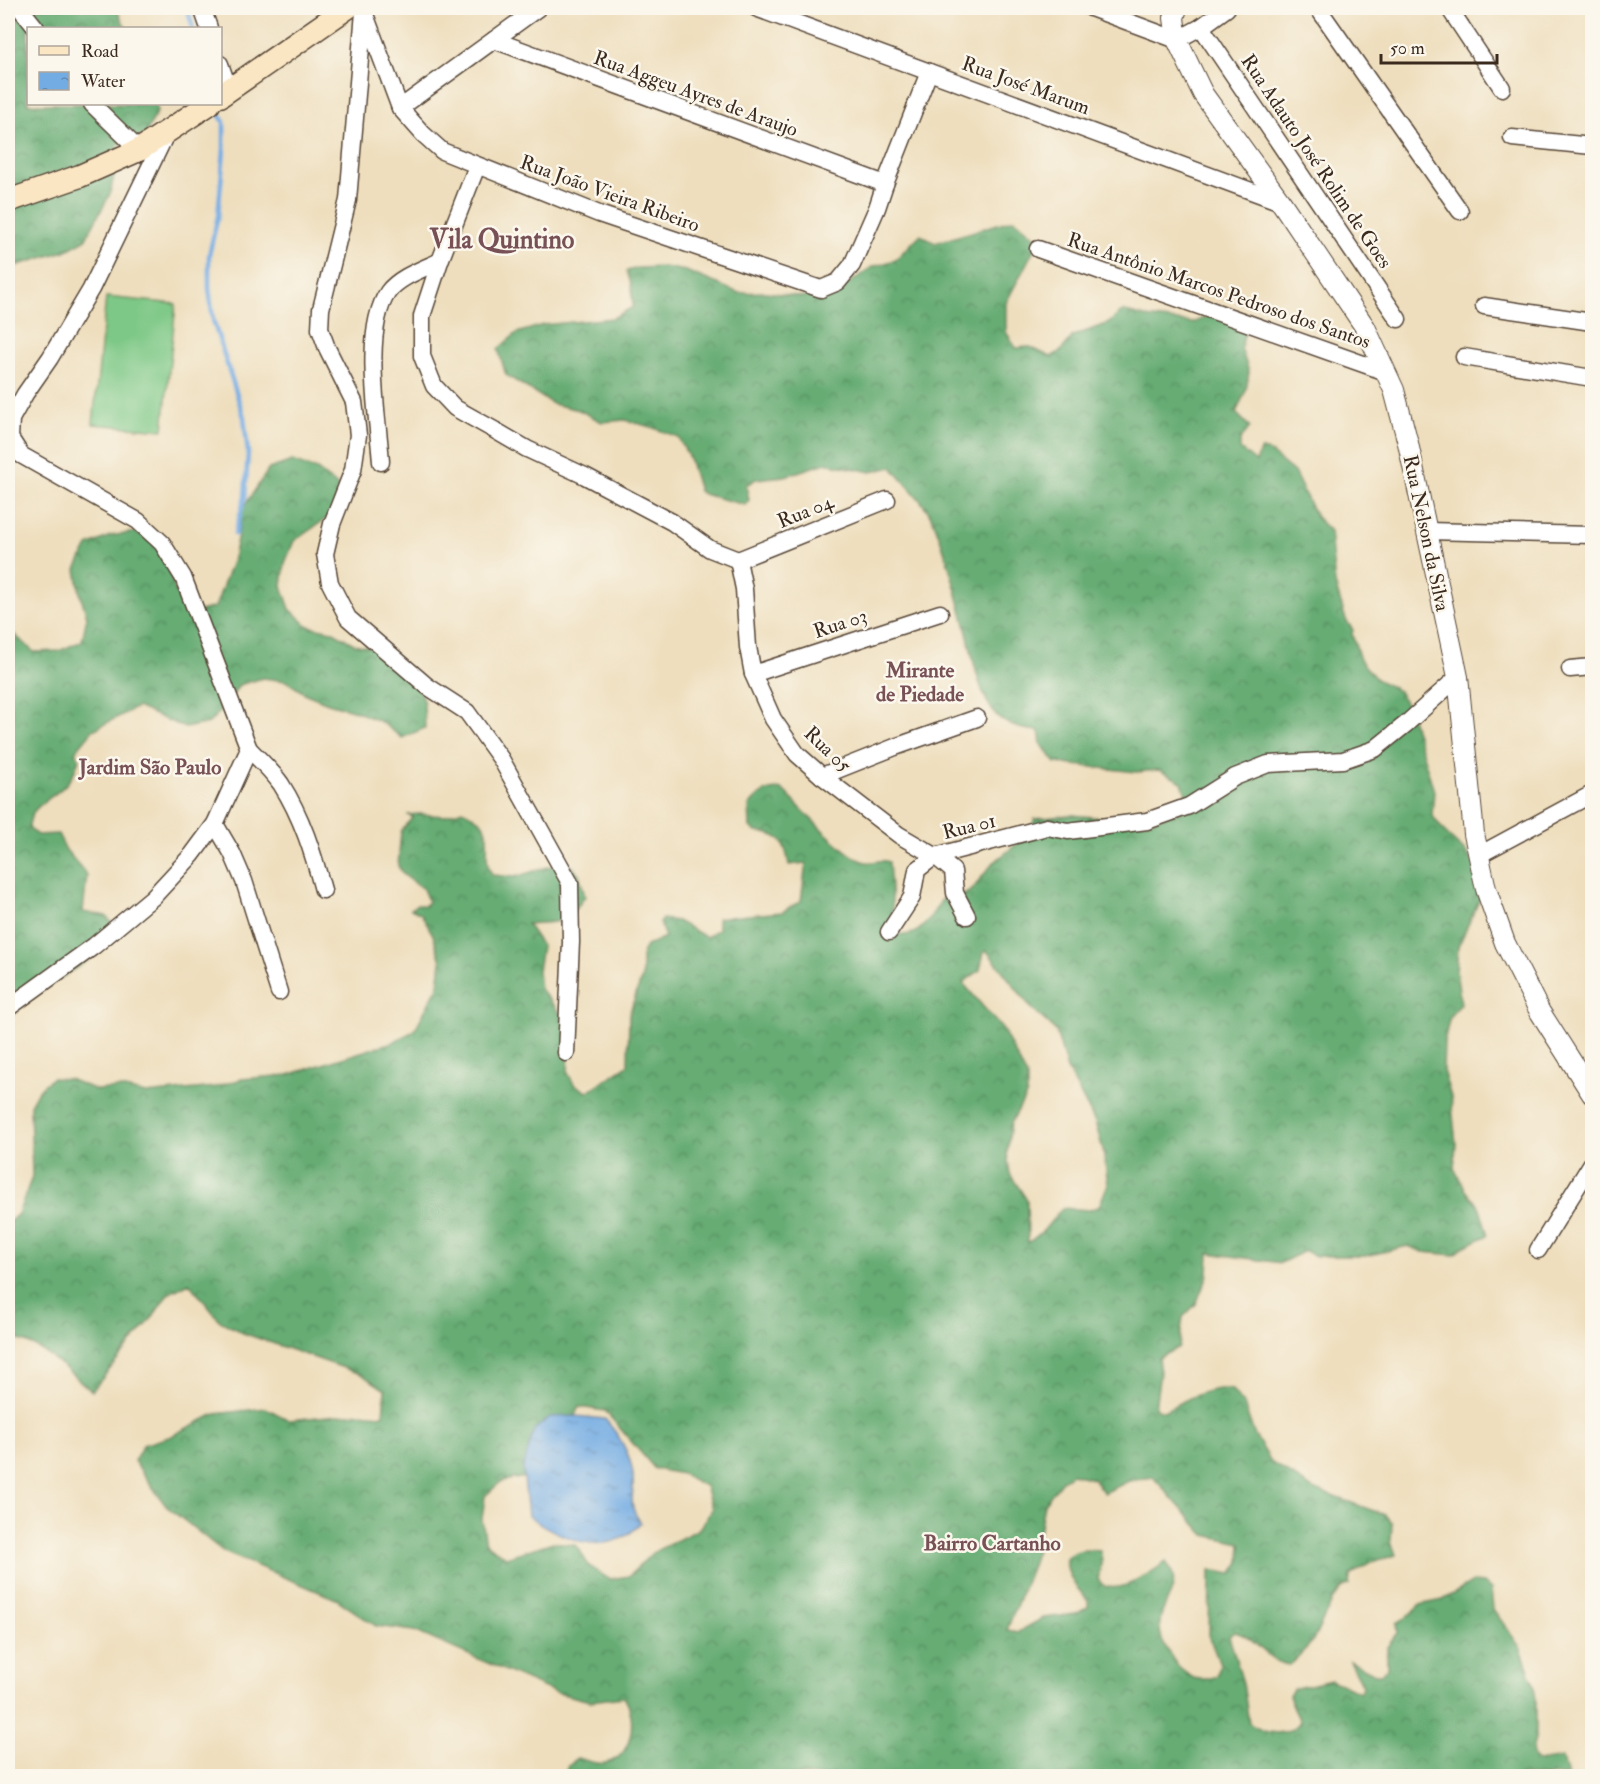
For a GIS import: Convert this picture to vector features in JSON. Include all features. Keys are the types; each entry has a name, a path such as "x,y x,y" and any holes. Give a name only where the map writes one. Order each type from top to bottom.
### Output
{"main road":[{"path":"222,95 358,9"},
{"path":"8,201 80,176 139,150 207,105"}],"street":[{"path":"20,8 35,27"},
{"path":"202,8 209,27"},
{"path":"358,9 400,108 538,8"},
{"name":"Rua José Marum","path":"756,8 1281,202"},
{"path":"1091,8 1177,40 1201,27 1227,8"},
{"name":"Rua Nelson da Silva","path":"1177,8 1174,18 1177,40 1203,94 1281,202 1365,327 1394,390 1408,443 1458,677 1472,822 1486,888 1505,943 1540,1012 1593,1094"},
{"path":"1318,8 1460,211"},
{"path":"1449,8 1502,88"},
{"path":"358,9 348,200 321,309 320,329 354,402 358,435 353,470 332,524 325,554 330,583 348,618 427,686 467,712 501,759 570,883 571,942 566,1053"},
{"name":"Rua Adauto José Rolim de Goes","path":"1201,27 1398,319"},
{"name":"Rua Aggeu Ayres de Araujo","path":"494,40 885,184"},
{"path":"885,184 929,72"},
{"path":"93,105 139,150"},
{"name":"Rua João Vieira Ribeiro","path":"400,108 442,151 599,214 821,289 838,282 852,265 885,184"},
{"path":"166,134 91,289 11,419 10,438 21,455 138,521 162,543 183,577 249,749 279,782 295,808 311,848 323,890"},
{"path":"1512,138 1593,146"},
{"path":"477,166 440,261 422,316 422,356 434,386 455,408 527,449 585,476 672,522 710,549 738,560"},
{"name":"Rua Antônio Marcos Pedroso dos Santos","path":"1038,249 1386,372"},
{"path":"381,462 374,362 376,321 388,292 408,276 440,261"},
{"path":"1484,306 1593,322"},
{"path":"1464,357 1593,378"},
{"name":"Rua 04","path":"738,560 887,500"},
{"path":"1426,531 1593,534"},
{"name":"Rua 05","path":"738,560 744,589 748,646 753,674 773,719 797,754 822,776 899,835 935,856 953,871 956,893 967,916"},
{"name":"Rua 03","path":"753,674 940,613"},
{"path":"1570,669 1593,667"},
{"name":"Rua 01","path":"889,932 912,897 917,870 935,856 1047,827 1068,831 1147,821 1189,806 1235,777 1268,764 1343,760 1375,749 1458,677"},
{"path":"822,776 977,718"},
{"path":"8,1008 94,946 153,897 192,855 214,824 249,749"},
{"path":"1479,855 1593,794"},
{"path":"214,824 232,853 244,881 279,992"},
{"path":"1538,1250 1593,1163"}],"green space":[{"path":"8,8 116,8 126,27 27,27 27,105 156,105 157,112 145,135 118,144 116,168 110,194 85,240 65,251 8,268"},
{"path":"1014,219 1039,240 1006,303 1006,332 1016,348 1030,347 1051,357 1061,351 1073,336 1109,323 1122,311 1145,317 1193,323 1223,309 1246,328 1241,348 1249,372 1246,390 1236,413 1250,427 1240,440 1240,449 1256,462 1260,450 1267,450 1294,472 1316,517 1330,531 1335,584 1346,620 1353,630 1352,634 1360,660 1376,679 1399,691 1410,712 1434,791 1432,815 1447,835 1467,853 1479,873 1481,896 1458,947 1456,971 1461,1004 1450,1016 1444,1042 1443,1071 1451,1097 1456,1144 1454,1168 1465,1189 1480,1208 1488,1235 1463,1247 1454,1255 1423,1252 1408,1246 1366,1256 1316,1256 1305,1251 1281,1263 1209,1253 1208,1275 1196,1304 1183,1317 1179,1347 1158,1358 1160,1372 1155,1408 1164,1411 1205,1392 1232,1390 1244,1405 1255,1436 1272,1463 1313,1489 1385,1515 1392,1523 1391,1541 1396,1555 1369,1563 1350,1576 1349,1585 1343,1587 1332,1601 1313,1641 1290,1665 1275,1660 1242,1635 1235,1632 1229,1636 1243,1683 1249,1723 1261,1730 1275,1733 1295,1727 1300,1722 1289,1696 1293,1689 1331,1680 1361,1692 1363,1686 1350,1661 1375,1674 1381,1674 1387,1668 1387,1647 1398,1633 1397,1623 1411,1615 1419,1605 1443,1600 1473,1582 1484,1583 1491,1589 1493,1609 1520,1647 1533,1681 1536,1699 1536,1736 1532,1750 1534,1759 1538,1762 1562,1758 1567,1776 565,1776 567,1768 577,1758 602,1763 614,1760 622,1754 627,1746 632,1726 631,1715 624,1697 590,1701 554,1692 414,1631 376,1626 336,1599 224,1552 166,1506 134,1461 143,1445 169,1437 215,1414 266,1408 289,1420 358,1413 383,1415 385,1390 361,1374 243,1333 220,1321 189,1283 168,1294 152,1318 92,1391 42,1351 8,1337 8,1223 18,1214 32,1177 30,1105 39,1089 52,1078 69,1079 96,1090 120,1088 146,1094 215,1087 242,1079 288,1075 393,1042 414,1031 438,986 441,961 433,935 421,914 411,909 417,904 425,906 428,901 423,889 404,875 398,866 401,831 413,817 407,815 444,816 463,810 477,818 486,830 488,863 493,875 515,877 561,863 572,866 579,874 585,896 572,913 560,921 527,924 542,946 538,971 540,989 570,1025 568,1073 574,1084 587,1092 628,1065 629,1015 642,977 642,953 646,946 665,937 660,923 662,919 677,921 706,937 718,929 718,918 782,912 801,901 806,863 789,865 786,850 780,840 771,835 756,832 750,827 749,806 764,792 783,790 823,831 858,859 866,862 889,862 894,927 898,934 906,935 925,924 943,898 962,896 972,890 992,864 1028,835 1035,819 1072,815 1146,822 1190,808 1182,782 1159,770 1136,772 1056,763 1041,744 1039,731 1022,729 997,716 984,696 975,669 954,583 935,525 922,502 892,467 871,472 826,463 785,476 756,479 746,485 749,500 745,505 703,494 699,491 689,458 678,437 625,420 602,422 579,410 553,404 506,375 498,349 517,333 543,325 613,318 633,307 631,284 627,271 638,268 664,267 686,271 739,293 766,292 804,297 841,289 872,267 895,260 920,235 935,243","holes":["987,951 1032,1009 1056,1031 1067,1069 1095,1122 1103,1150 1108,1184 1099,1206 1090,1210 1062,1208 1044,1230 1028,1243 1027,1200 1010,1174 1007,1153 1011,1123 1027,1094 1027,1077 1003,1030 963,983 980,970 984,952","579,1407 605,1411 655,1469 682,1474 705,1486 712,1509 699,1529 652,1553 629,1576 609,1579 589,1566 576,1545 553,1542 506,1557 486,1544 482,1519 485,1496 502,1481 526,1477 569,1428","1072,1474 1093,1479 1104,1493 1129,1481 1153,1477 1205,1535 1241,1543 1240,1562 1232,1574 1210,1570 1209,1636 1220,1665 1217,1676 1200,1679 1188,1675 1175,1662 1165,1646 1160,1622 1174,1579 1166,1562 1131,1583 1112,1587 1104,1585 1098,1579 1102,1559 1100,1551 1078,1551 1066,1558 1066,1564 1073,1581 1088,1601 1088,1607 1076,1614 1043,1618 1018,1632 1007,1630 1034,1560 1044,1504 1061,1482"]},
{"path":"106,297 176,304 163,430 93,424"},
{"path":"292,461 317,470 338,486 336,512 294,541 285,563 282,586 290,609 308,626 332,631 354,644 378,649 416,679 424,703 425,728 402,738 381,722 356,711 306,694 286,681 263,678 239,685 226,705 209,723 185,728 137,707 93,730 75,752 79,758 71,777 61,789 37,808 30,820 29,828 37,835 58,834 66,850 87,875 83,912 106,916 112,923 108,940 96,955 47,987 8,1017 8,629 34,652 59,651 82,641 87,617 76,569 88,546 110,536 135,532 158,544 176,593 192,613 215,607 233,559 243,508 269,469"}],"water":[{"path":"576,1416 605,1419 627,1451 633,1474 632,1504 641,1523 628,1534 614,1541 600,1543 571,1539 528,1516 523,1468 534,1430 550,1417"}],"waterway":[{"path":"187,8 193,27"},
{"path":"214,107 224,122 224,149 218,216 209,255 209,288 213,320 244,417 248,453 245,497 235,534"}],"district":[{"name":"Vila Quintino","path":"502,239"},
{"name":"Mirante de Piedade","path":"920,682"},
{"name":"Jardim São Paulo","path":"150,767"},
{"name":"Bairro Cartanho","path":"992,1543"}]}
